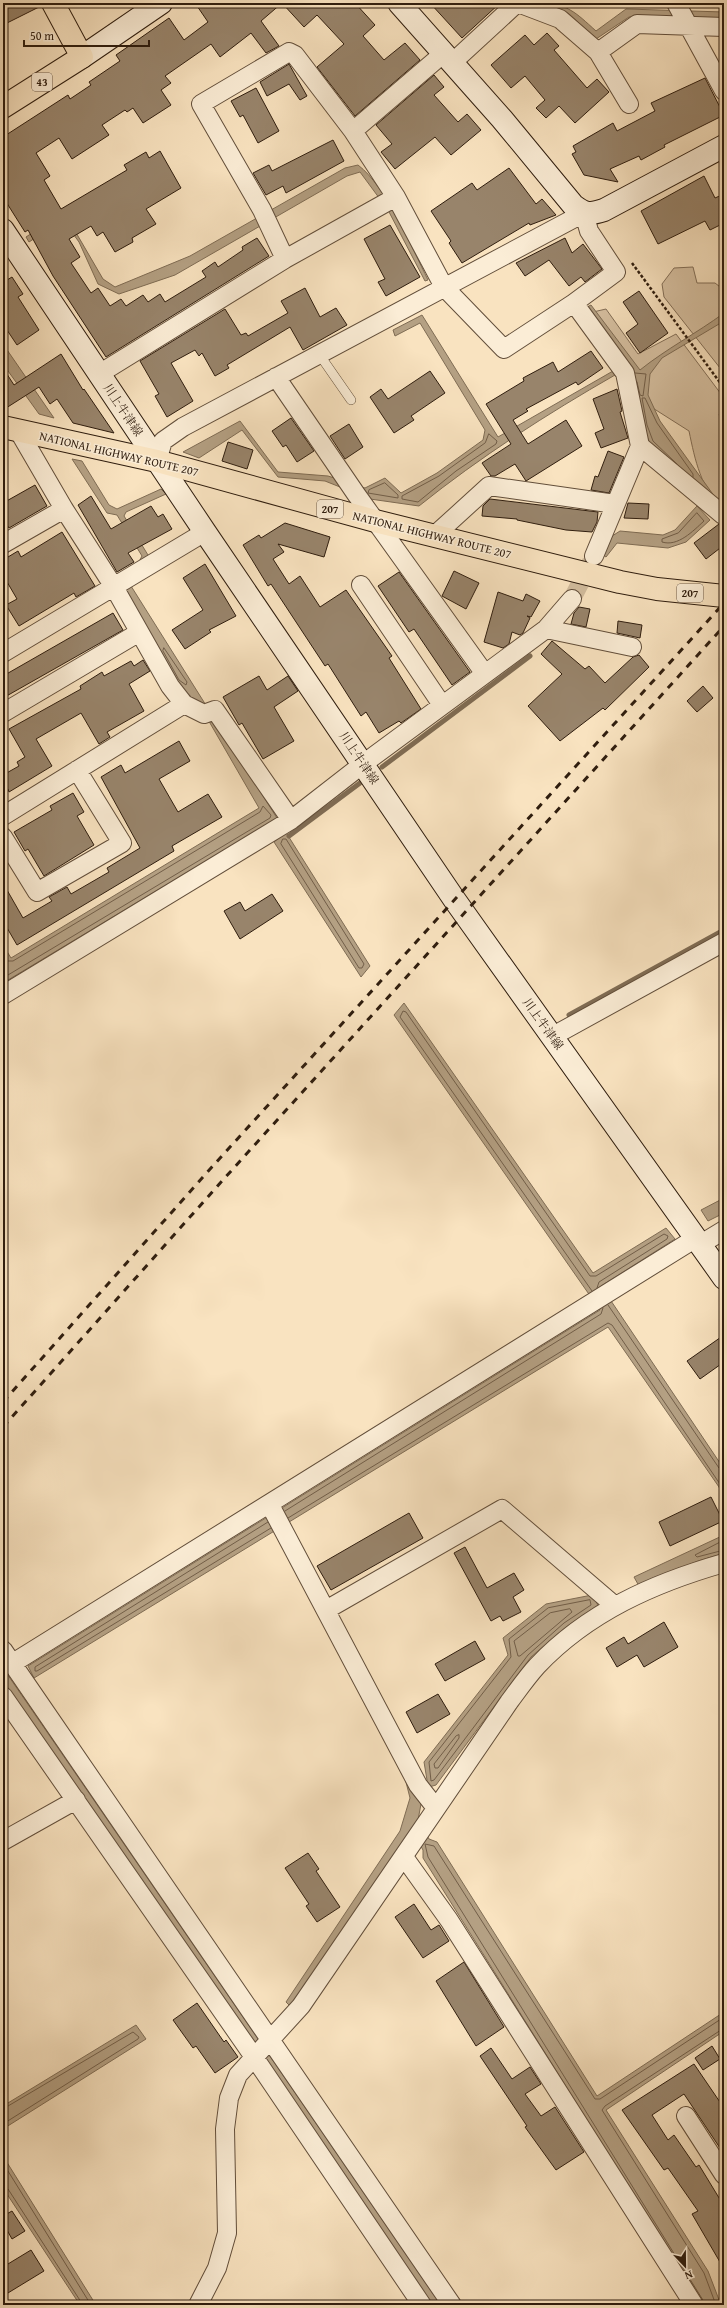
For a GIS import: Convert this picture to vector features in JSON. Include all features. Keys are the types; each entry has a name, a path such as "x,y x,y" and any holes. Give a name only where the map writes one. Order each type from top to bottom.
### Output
{"main road":[{"path":"53,3 82,57 161,3"},
{"path":"399,3 448,57 573,205 584,213 594,213 604,210 724,146"},
{"name":"43","path":"3,108 82,57"},
{"name":"川上牛津線","path":"3,230 157,462 454,899 724,1278"},
{"name":"NATIONAL HIGHWAY ROUTE 207","path":"10,429 157,462 434,536 657,589 724,596"}],"street":[{"path":"353,131 517,3 560,19 598,52 628,104"},
{"path":"677,5 724,92"},
{"path":"598,52 637,24 724,27"},
{"path":"157,462 163,441 183,427 444,287 584,213 589,231 616,272 574,303 504,349 444,287 396,197 353,131 295,54 289,52 201,104 265,217 285,259"},
{"path":"99,374 285,259 396,197"},
{"path":"574,303 625,373 640,446 594,556"},
{"path":"276,377 345,479 485,674"},
{"path":"10,429 114,587 138,633 170,686 184,704 204,714 215,710 291,820"},
{"path":"640,446 723,515"},
{"path":"434,536 489,486 615,504"},
{"path":"3,544 64,509"},
{"path":"3,654 205,532"},
{"path":"361,585 442,705"},
{"path":"3,995 291,820 363,764 546,629 572,599"},
{"path":"546,629 632,647"},
{"path":"3,713 138,633"},
{"path":"3,816 184,704"},
{"path":"3,837 37,892 122,843 77,770"},
{"path":"552,1036 724,942"},
{"path":"452,2305 8,1656 270,1505 611,1291 698,1241 724,1230"},
{"path":"198,2305 217,2268 227,2233 225,2129 229,2098 238,2074 301,2006 426,1823 427,1797 270,1505"},
{"path":"326,1610 502,1509 614,1605"},
{"path":"427,1797 509,1702 537,1666 578,1629 614,1605 680,1576 724,1563"},
{"path":"3,1696 254,2057 422,2305"},
{"path":"3,1841 76,1800"},
{"path":"404,1857 449,1920 694,2305"},
{"path":"686,2116 724,2175"}],"lane":[{"path":"319,354 351,400"}],"path":[{"path":"630,261 724,388"}],"shaded area":[{"path":"693,267 697,283 715,283 724,290 724,373 664,297 662,284 674,268"},
{"path":"606,309 638,354 676,334 724,398 724,405 719,415 724,421 724,509 716,501 704,484 689,431 648,405 593,312"}],"water":[{"path":"538,3 548,3 564,7 576,14 596,31 626,9 724,12 724,19 629,17 596,39 568,13"},
{"path":"358,165 378,187 398,218 428,280 425,281 388,210 360,172 347,176 175,275 119,294 98,284 79,242 63,220 29,242 26,237 64,212 103,279 115,287 190,256 345,168"},
{"path":"591,305 640,370 724,313 724,321 662,358 650,374 648,395 660,421 720,504 650,443 587,307"},
{"path":"422,315 498,437 613,371 615,375 564,405 490,453 419,506 370,499 325,481 278,477 242,430 199,458 183,452 240,421 278,472 328,476 365,488 385,478 401,493 437,473 483,440 485,430 420,323 395,336 393,330"},
{"path":"3,344 54,418 39,414 3,364"},
{"path":"72,459 82,461 109,505 117,509 161,489 166,494 126,512 124,516 148,555 131,586 370,966 361,977 274,842 280,837 271,822 3,983 3,945 11,958 259,808 199,704 175,682 124,590 142,556 117,515 107,513"},
{"path":"697,506 710,520 686,542 668,548 617,543 606,557 603,555 609,538 620,531 663,535 675,530"},
{"path":"404,1003 593,1273 666,1228 675,1239 601,1286 724,1469 724,1502 719,1487 608,1327 34,1678 28,1666 600,1310 394,1015"},
{"path":"724,1198 724,1213 708,1221 701,1210"},
{"path":"724,1535 724,1553 698,1561 639,1586 634,1577"},
{"path":"592,1595 598,1605 566,1627 531,1657 436,1785 429,1787 421,1804 418,1820 429,1839 437,1842 597,2096 724,2012 724,2031 606,2110 708,2271 721,2305 703,2305 423,1858 423,1850 412,1830 290,2006 286,2002 400,1831 410,1798 405,1778 417,1796 427,1780 424,1762 508,1655 503,1638 546,1604"},
{"path":"3,1668 441,2305 431,2305 3,1683"},
{"path":"136,2025 146,2039 3,2129 3,2106"},
{"path":"3,2156 96,2305 80,2305 3,2188"}],"building":[{"path":"3,3 41,3 41,6 3,25"},
{"path":"195,3 282,3 261,21 279,46 266,53 251,33 220,57 211,44 165,76 171,83 161,90 171,105 143,123 133,108 127,112 125,110 102,125 109,135 72,159 59,138 36,153 50,176 44,180 61,209 127,170 124,165 146,152 149,158 160,151 181,188 146,209 156,224 132,238 133,242 115,252 103,232 97,236 91,226 69,239 80,257 71,263 91,293 98,288 110,306 121,299 126,306 143,295 148,302 160,294 165,302 206,277 202,271 215,262 218,267 243,250 242,247 257,238 269,256 106,357 53,276 28,230 25,232 3,197 3,137 68,95 70,99 91,85 89,82 120,61 116,55 169,18 184,40 208,22"},
{"path":"282,3 355,3 375,25 363,36 384,60 405,43 420,60 355,116 317,67 344,44 317,15 304,27"},
{"path":"430,3 500,3 462,38"},
{"path":"547,33 559,46 554,50 587,88 597,79 609,92 575,123 559,106 546,118 536,108 545,100 525,76 511,88 491,65 525,35 534,45"},
{"path":"289,64 307,96 300,100 289,84 267,96 260,82"},
{"path":"434,75 444,87 434,95 458,122 467,114 481,130 451,155 435,137 395,169 381,152 392,144 376,125"},
{"path":"705,78 724,115 664,145 665,147 641,160 639,156 610,169 618,182 584,175 572,154 576,152 573,146 613,123 617,131 655,111 651,103"},
{"path":"256,88 279,131 258,143 243,115 240,117 231,101"},
{"path":"333,140 344,161 286,193 283,186 266,195 253,173 269,165 272,171"},
{"path":"509,168 536,204 542,199 556,215 530,225 529,223 462,263 449,243 451,241 431,211 472,183 477,190"},
{"path":"704,176 715,198 724,194 724,223 710,230 705,221 658,244 641,211"},
{"path":"390,225 420,277 386,296 378,282 385,279 364,239"},
{"path":"565,238 572,253 583,244 602,269 585,282 581,277 569,286 549,260 525,276 516,263"},
{"path":"3,274 7,280 12,277 23,294 18,297 39,330 17,345 3,324"},
{"path":"305,288 320,317 336,308 347,325 303,350 290,327 227,365 229,368 215,376 202,353 199,356 195,350 171,363 193,401 167,417 155,396 159,394 140,361 225,309 241,335 246,333 248,336 288,313 281,301"},
{"path":"639,291 668,333 640,353 626,333 638,324 623,302"},
{"path":"591,351 603,368 578,385 576,382 526,409 528,411 513,420 528,444 566,420 582,446 526,481 515,464 495,476 491,476 482,463 511,444 486,404 524,381 523,378 553,362 558,372"},
{"path":"61,354 83,390 84,389 114,433 73,423 57,399 50,404 39,387 3,410 3,368 14,385"},
{"path":"430,371 445,393 411,416 414,420 394,433 370,397 381,389 388,399"},
{"path":"617,389 622,411 620,412 628,438 601,448 595,433 604,429 593,399"},
{"path":"291,418 314,451 297,462 286,445 283,447 272,431"},
{"path":"349,424 363,447 345,459 330,436"},
{"path":"228,442 253,450 247,469 222,461"},
{"path":"608,451 624,457 609,493 591,490 595,476 598,477"},
{"path":"35,485 47,506 9,528 3,519 3,503"},
{"path":"91,496 111,529 151,506 158,517 163,514 172,529 128,553 134,562 117,572 78,505"},
{"path":"490,499 598,512 597,522 592,532 566,530 517,519 482,516 483,506"},
{"path":"628,503 649,504 648,519 624,518"},
{"path":"285,523 330,537 324,557 278,544 284,552 273,559 289,584 300,576 320,607 346,590 392,656 389,658 421,709 401,723 399,721 379,733 366,712 361,716 328,664 325,666 271,584 268,586 243,545 259,535 261,538"},
{"path":"719,524 724,525 724,545 706,559 694,543"},
{"path":"62,532 95,586 76,597 74,593 19,626 6,605 17,599 3,575 3,560 18,551 21,557"},
{"path":"205,564 236,616 209,630 211,632 185,649 172,630 203,610 183,578"},
{"path":"454,571 479,583 466,609 442,596"},
{"path":"399,572 470,672 452,685 414,629 409,632 378,586"},
{"path":"498,592 523,601 526,594 540,601 531,617 527,616 530,618 523,633 520,635 512,632 509,644 503,648 484,642"},
{"path":"579,607 590,609 586,627 571,624 574,613"},
{"path":"113,613 123,630 3,698 3,676"},
{"path":"618,621 642,625 640,638 617,633"},
{"path":"552,641 585,669 589,666 605,683 633,657 639,655 649,667 605,710 603,708 560,741 528,706 562,674 541,654"},
{"path":"143,660 150,671 129,684 144,711 107,732 110,737 99,744 81,713 36,739 52,766 9,792 8,789 3,792 3,775 19,766 17,762 25,757 9,729 81,689 80,686 102,672 104,676 131,661 134,666"},
{"path":"259,676 267,690 288,676 298,691 274,707 294,741 263,759 242,723 239,725 223,697"},
{"path":"703,686 713,698 697,712 687,701"},
{"path":"179,741 190,761 159,779 178,812 208,794 222,817 172,846 174,851 17,945 3,921 3,883 23,918 52,901 49,897 67,887 71,894 109,872 107,868 140,848 101,777 121,765 125,773"},
{"path":"73,793 84,812 77,816 94,845 44,876 28,849 25,851 14,832 52,810 50,806"},
{"path":"272,894 283,911 240,939 224,911 240,902 245,911"},
{"path":"724,1335 724,1362 700,1379 687,1361"},
{"path":"711,1497 723,1521 670,1546 659,1522"},
{"path":"409,1513 423,1538 331,1590 317,1566"},
{"path":"465,1547 487,1588 514,1573 524,1590 513,1597 521,1612 503,1621 500,1616 491,1621 454,1553"},
{"path":"664,1622 678,1647 644,1667 637,1655 617,1667 606,1648 624,1637 628,1644"},
{"path":"475,1641 485,1659 445,1681 435,1664"},
{"path":"438,1694 450,1714 417,1733 406,1712"},
{"path":"308,1853 319,1869 316,1871 340,1907 317,1922 306,1906 309,1904 285,1868"},
{"path":"414,1904 431,1930 439,1925 449,1941 423,1958 395,1917"},
{"path":"464,1962 504,2027 476,2046 436,1981"},
{"path":"197,2003 224,2042 226,2040 238,2057 215,2073 196,2046 193,2048 173,2020"},
{"path":"712,2046 720,2059 703,2070 695,2058"},
{"path":"491,2048 512,2079 530,2067 541,2084 525,2094 541,2116 555,2107 584,2152 556,2170 525,2127 527,2126 480,2056"},
{"path":"694,2064 724,2108 724,2154 684,2094 652,2115 668,2140 674,2135 696,2167 699,2165 724,2206 724,2269 692,2214 698,2211 668,2168 664,2170 622,2110"},
{"path":"12,2211 25,2231 12,2239 3,2223 3,2216"},
{"path":"31,2250 44,2271 3,2296 3,2267"}],"waterway":[{"path":"382,767 530,656"},
{"path":"289,836 360,783"},
{"path":"569,1015 724,930"}],"tunnel":[{"path":"572,599 591,562"}],"railway":[{"path":"3,1402 211,1168 724,603"},
{"path":"3,1427 222,1181 724,626"}]}
